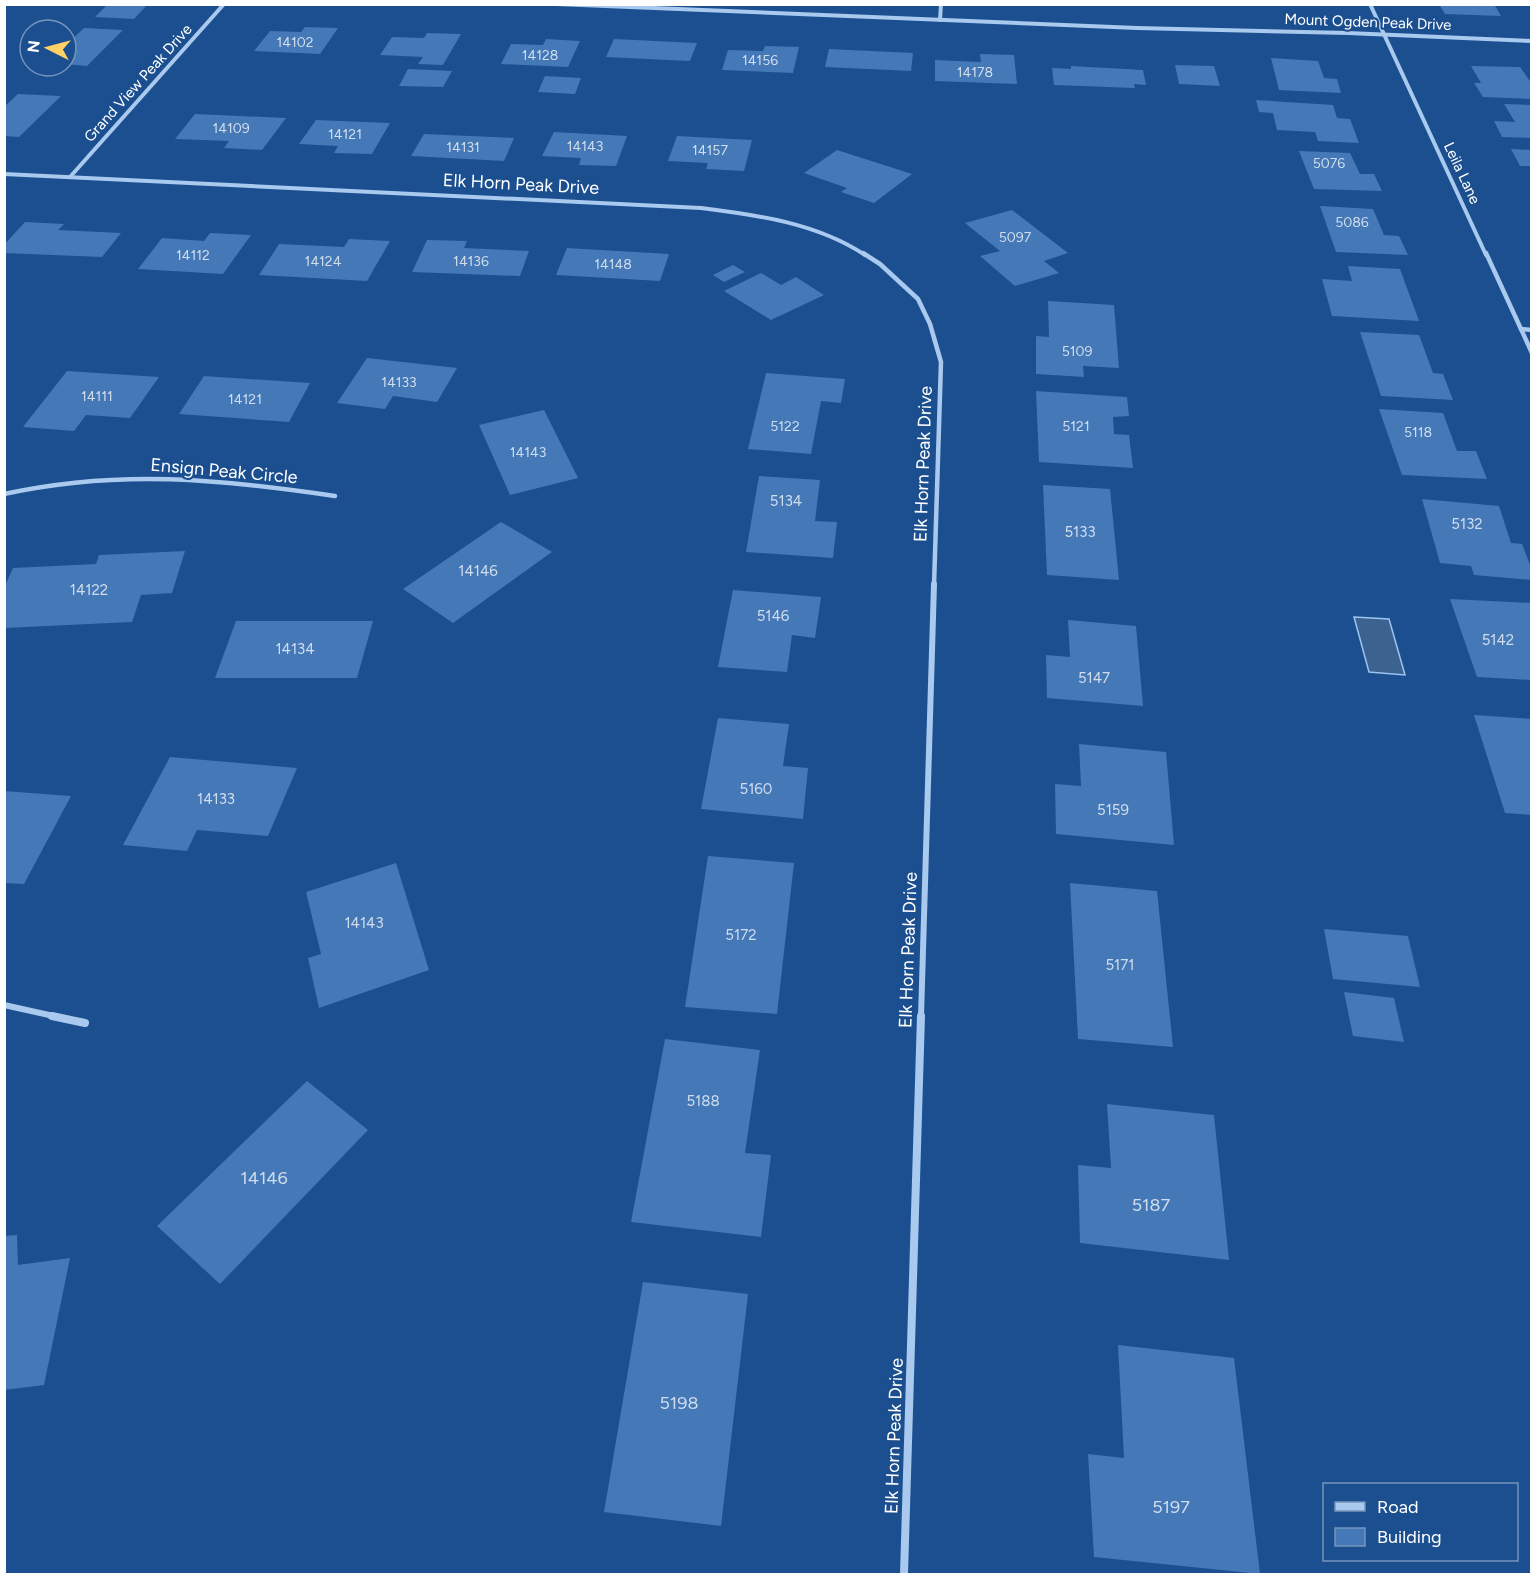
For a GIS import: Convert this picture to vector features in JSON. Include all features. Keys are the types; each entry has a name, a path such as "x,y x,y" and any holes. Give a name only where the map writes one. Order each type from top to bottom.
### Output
{"street":[{"name":"Grand View Peak Drive","path":"70,177 224,4"},
{"name":"Mount Ogden Peak Drive","path":"556,4 1532,41"},
{"path":"940,20 941,4"},
{"name":"Leila Lane","path":"1370,4 1532,353"},
{"name":"Elk Horn Peak Drive","path":"4,174 701,208 744,213 785,221 824,233 859,249 891,273 919,299 934,330 941,362 904,1575"},
{"path":"1521,329 1532,330"},
{"name":"Ensign Peak Circle","path":"4,495 29,488 105,477 176,477 249,483 335,496"},
{"path":"4,1005 85,1023"}],"water":[{"path":"1354,617 1389,619 1405,675 1369,672"}],"building":[{"path":"108,4 148,4 134,19 95,17"},
{"path":"1439,4 1494,4 1501,16 1445,14"},
{"path":"305,27 338,28 320,54 254,51 270,31 301,32"},
{"path":"84,28 123,30 87,66 78,65 78,34"},
{"path":"427,33 461,34 443,65 418,64 423,57 380,55 392,37 424,38"},
{"path":"546,39 580,41 568,67 501,64 511,44 543,45"},
{"path":"614,39 697,43 690,61 606,57"},
{"path":"765,46 799,47 793,73 722,70 728,50 763,51"},
{"path":"829,49 913,53 911,71 825,67"},
{"path":"980,54 1014,55 1017,84 935,81 935,60 981,62"},
{"path":"1271,58 1318,61 1324,78 1337,79 1341,93 1279,90"},
{"path":"1175,65 1214,66 1220,86 1179,84"},
{"path":"1071,66 1143,70 1146,85 1134,84 1135,88 1054,85 1052,68 1071,69"},
{"path":"1471,66 1520,67 1532,84 1532,99 1483,97 1474,83 1481,83"},
{"path":"408,69 452,71 443,87 399,86"},
{"path":"545,76 581,78 575,94 538,92"},
{"path":"18,94 61,96 19,137 4,136 4,107"},
{"path":"1256,100 1333,105 1337,118 1350,119 1359,143 1318,141 1315,132 1277,130 1273,113 1259,112"},
{"path":"1504,104 1532,105 1532,138 1502,137 1494,121 1515,122"},
{"path":"195,114 286,118 262,150 224,148 229,141 175,139"},
{"path":"316,120 390,123 372,154 334,153 338,146 299,144"},
{"path":"554,132 627,136 616,166 579,165 581,158 542,156"},
{"path":"424,134 514,138 504,161 411,156"},
{"path":"677,136 752,140 744,171 706,169 708,163 668,161"},
{"path":"1511,149 1532,150 1532,166 1520,166"},
{"path":"837,150 912,174 874,203 841,192 847,188 804,173"},
{"path":"1299,151 1350,153 1360,174 1374,174 1382,191 1314,189"},
{"path":"1320,206 1373,209 1384,235 1399,236 1408,255 1336,252"},
{"path":"1012,210 1068,253 1044,261 1059,273 1015,286 980,256 1000,251 965,223"},
{"path":"25,222 64,224 58,230 121,233 102,257 4,253 4,245"},
{"path":"210,233 251,235 223,274 138,269 162,238 204,241"},
{"path":"349,239 390,241 367,281 259,275 279,244 344,247"},
{"path":"427,240 467,241 464,248 529,251 520,276 412,272"},
{"path":"567,248 669,254 660,281 556,275"},
{"path":"733,265 745,272 724,282 713,275"},
{"path":"1348,266 1400,269 1419,321 1332,316 1322,279 1352,281"},
{"path":"761,273 781,285 796,277 824,295 771,320 724,291"},
{"path":"1048,301 1114,305 1119,368 1083,366 1084,377 1036,374 1036,336 1049,337"},
{"path":"1360,332 1419,335 1433,373 1443,374 1453,400 1381,396"},
{"path":"367,358 457,368 437,402 393,396 385,409 337,403"},
{"path":"67,371 159,377 130,418 86,415 74,431 23,427"},
{"path":"766,373 845,379 841,403 821,401 811,454 748,449"},
{"path":"204,376 310,383 289,422 179,414"},
{"path":"1036,391 1127,397 1129,416 1113,417 1114,434 1129,435 1133,468 1039,462"},
{"path":"1379,409 1443,413 1457,451 1476,451 1487,479 1402,475"},
{"path":"544,410 578,478 510,495 479,425"},
{"path":"759,476 820,480 815,521 837,522 833,558 746,552"},
{"path":"1043,485 1110,489 1119,580 1047,575"},
{"path":"1422,499 1499,506 1511,543 1522,544 1532,570 1532,580 1474,575 1471,566 1440,563"},
{"path":"501,522 552,552 453,623 403,589"},
{"path":"185,551 172,593 141,595 132,622 4,628 4,588 13,568 96,564 99,555"},
{"path":"733,590 821,597 815,638 792,635 787,672 718,667"},
{"path":"1450,599 1532,603 1532,680 1477,677"},
{"path":"1068,620 1136,626 1143,706 1047,698 1046,655 1070,657"},
{"path":"236,621 373,621 357,678 215,678"},
{"path":"1474,715 1532,719 1532,815 1505,813"},
{"path":"718,718 789,724 783,766 808,768 803,819 701,809"},
{"path":"1079,744 1166,752 1174,845 1056,834 1055,784 1081,786"},
{"path":"170,757 297,768 268,836 197,830 187,851 123,845"},
{"path":"4,791 71,796 24,884 4,883"},
{"path":"708,856 794,863 777,1014 685,1007"},
{"path":"396,863 429,970 319,1008 308,958 321,954 306,892"},
{"path":"1070,883 1157,891 1173,1047 1078,1039"},
{"path":"1324,929 1408,936 1420,987 1333,979"},
{"path":"1344,992 1394,998 1404,1042 1353,1036"},
{"path":"665,1039 760,1050 745,1153 771,1155 761,1237 631,1222"},
{"path":"307,1081 368,1130 220,1284 157,1226"},
{"path":"1107,1104 1214,1115 1229,1260 1080,1243 1078,1165 1111,1168"},
{"path":"17,1235 18,1265 70,1258 44,1385 4,1390 4,1236"},
{"path":"643,1282 748,1294 721,1526 604,1512"},
{"path":"1118,1345 1234,1358 1260,1574 1094,1557 1088,1454 1124,1458"}]}
